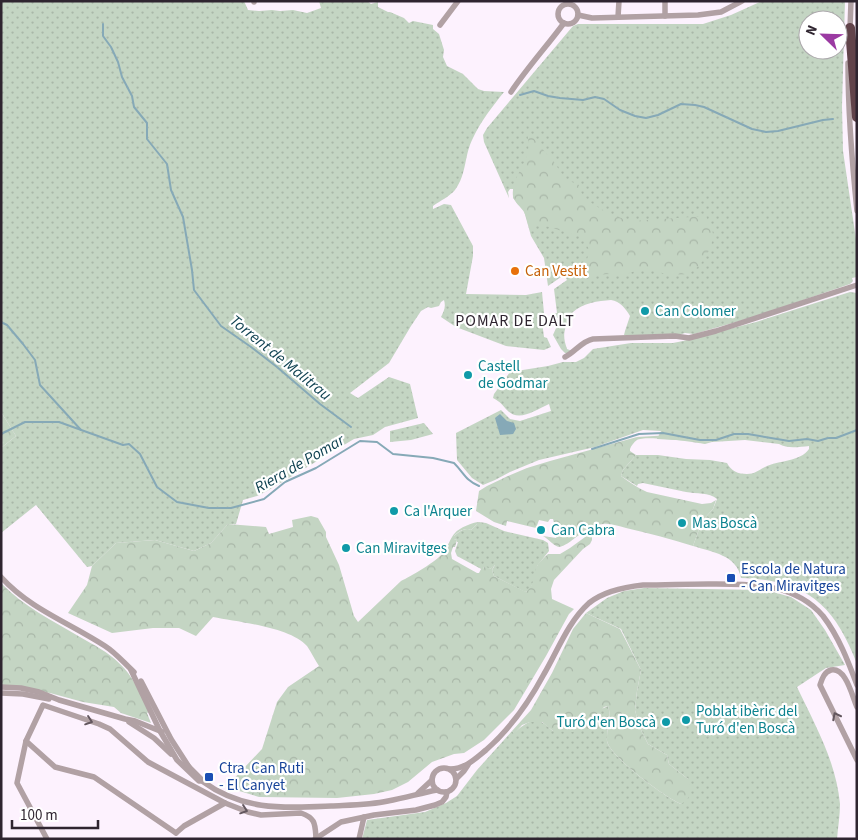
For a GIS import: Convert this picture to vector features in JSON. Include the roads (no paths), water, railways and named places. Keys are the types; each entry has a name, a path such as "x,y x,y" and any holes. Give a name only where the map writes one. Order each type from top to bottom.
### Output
{"highway":[{"path":"850,28 857,117"}],"street":[{"path":"440,25 458,1"},
{"path":"557,1 563,4 572,4 577,8 578,15 575,21 564,23 559,18 558,11 563,4"},
{"path":"618,17 619,1"},
{"path":"664,1 665,16"},
{"path":"851,1 848,98 857,211"},
{"path":"578,15 592,18 698,16 721,12 740,2"},
{"path":"512,92 523,74 564,23"},
{"path":"565,357 587,340 593,338 675,336 690,338 857,286"},
{"path":"1,577 34,605 105,646 122,659 131,670 160,731 177,760"},
{"path":"456,779 468,765 495,742 525,706 545,673 568,628 581,610 598,597 612,590 628,586 740,584 759,585 785,591 810,604 831,627 857,685"},
{"path":"131,670 137,674 171,739 189,766"},
{"path":"857,707 843,674 837,670 826,672 822,677 820,685 857,760"},
{"path":"1,687 39,692 59,700 135,721 160,731 170,742 179,757 202,778 202,781"},
{"path":"1,693 8,690 26,689"},
{"path":"1,693 23,694 59,700"},
{"path":"47,839 17,784 26,740 43,705 110,729 148,762 225,803 261,815 302,813 310,816 314,823 315,839 342,822 416,810 435,805 442,802 447,792"},
{"path":"125,719 154,738 199,781 241,801 262,806 285,808 375,803 438,790 447,792 454,788 456,784 454,772 450,769"},
{"path":"26,740 55,767 94,777 175,836 184,826 225,803"},
{"path":"435,805 440,798 432,780 433,774 444,768 455,769 468,765"},
{"path":"416,794 432,780"},
{"path":"359,839 364,817"}],"water":[{"path":"500,414 507,421 514,423 516,429 513,434 500,435 495,418"}],"waterway":[{"name":"Torrent de Malitrau","path":"103,24 103,36 118,62 122,77 132,96 134,107 147,123 147,139 167,164 171,190 183,217 194,290 221,326 277,367 320,404 351,427"},
{"path":"520,95 534,91 560,98 583,100 595,97 604,99 620,110 646,118 658,115 681,104 695,105 704,107 752,129 766,132 833,119"},
{"path":"1,322 7,325 35,360 40,385 81,430"},
{"name":"Riera de Pomar","path":"1,434 25,422 59,422 123,445 129,444 140,454 157,487 177,502 209,508 231,508 264,499 285,482 316,468 360,441 377,442 393,454 433,458 454,463 468,479 479,486"},
{"name":"Riera de Pomar","path":"592,449 639,434 663,433 700,440 716,440 734,434 748,434 789,441 807,439 818,441 836,438 857,430"}],"place":[{"name":"Can Vestit","path":"515,271"},
{"name":"Can Colomer","path":"645,311"},
{"name":"Castell de Godmar","path":"468,375"},
{"name":"Ca l'Arquer","path":"394,511"},
{"name":"Mas Boscà","path":"682,523"},
{"name":"Can Cabra","path":"541,530"},
{"name":"Can Miravitges","path":"346,548"},
{"name":"Escola de Natura - Can Miravitges","path":"731,578"},
{"name":"Poblat ibèric del Turó d'en Boscà","path":"686,720"},
{"name":"Turó d'en Boscà","path":"666,722"},
{"name":"Ctra. Can Ruti - El Canyet","path":"209,777"}],"district":[{"name":"POMAR DE DALT","path":"515,320"}]}
